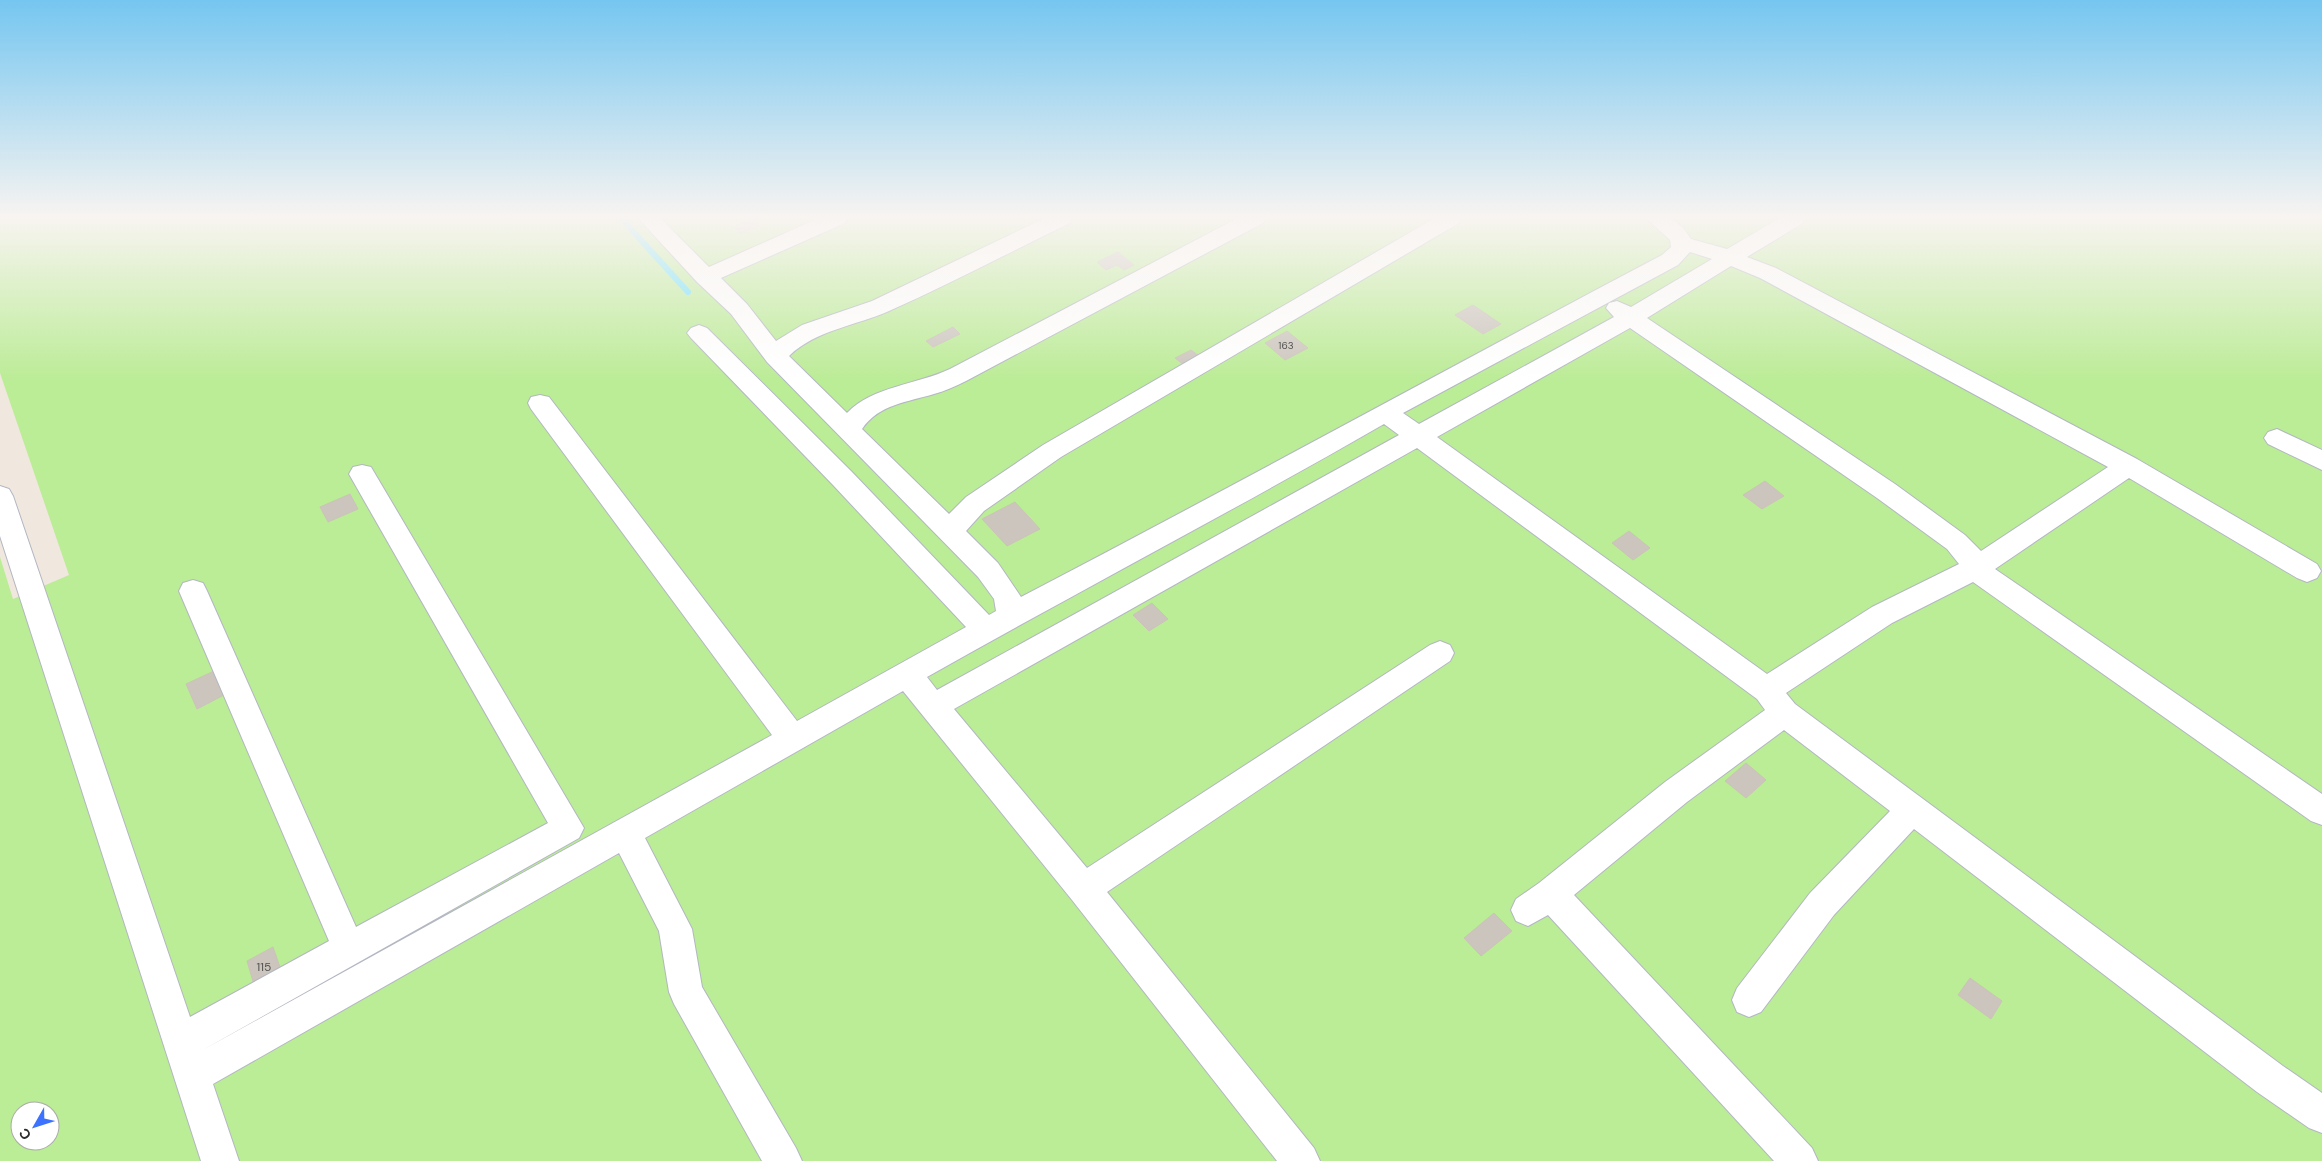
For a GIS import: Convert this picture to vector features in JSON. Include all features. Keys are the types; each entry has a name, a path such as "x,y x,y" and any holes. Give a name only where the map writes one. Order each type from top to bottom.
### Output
{"street":[{"path":"700,272 738,309 775,356 988,570 1007,596 1012,616"},
{"path":"705,277 716,272"},
{"path":"775,356 784,345 799,335 877,307 949,272"},
{"path":"848,431 856,416 867,407 887,397 926,388 958,375 1153,272"},
{"path":"950,533 960,518 974,504 1052,451 1359,272"},
{"path":"193,1075 626,834 986,630 1277,474 1385,412 1646,272"},
{"path":"934,706 1630,318 1708,272"},
{"path":"1766,272 2128,466 2307,571"},
{"path":"1599,296 1886,491 1956,542 1970,557 1975,569 2322,811"},
{"path":"699,333 842,478 986,630"},
{"path":"540,404 793,739"},
{"path":"1385,412 1776,701 1913,809 2270,1078 2322,1115"},
{"path":"2277,438 2322,461"},
{"path":"1799,1161 1540,902 1676,792 1776,701 1882,615 1975,569 2128,466"},
{"path":"181,1041 568,828 362,474"},
{"path":"0,496 220,1161"},
{"path":"193,592 349,949"},
{"path":"1084,889 1440,654"},
{"path":"907,674 1084,889 1301,1161"},
{"path":"1749,1000 1822,904 1913,809"},
{"path":"626,834 675,929 686,992 783,1161"}],"green space":[{"path":"0,272 2322,272 2322,1161 0,1161 0,557 13,599 69,575 0,373"}],"building":[{"path":"1473,305 1501,324 1483,334 1455,315"},
{"path":"953,327 960,334 933,347 926,341"},
{"path":"1287,331 1308,348 1285,360 1265,343"},
{"path":"1191,350 1202,358 1187,367 1175,358"},
{"path":"1765,481 1784,496 1762,509 1743,495"},
{"path":"350,494 358,509 328,522 320,507"},
{"path":"1015,502 1040,529 1007,546 982,519"},
{"path":"1629,531 1650,548 1633,560 1612,543"},
{"path":"1152,603 1168,619 1149,631 1133,615"},
{"path":"214,671 224,695 197,709 186,684"},
{"path":"1746,763 1766,780 1746,798 1725,781"},
{"path":"1494,913 1512,931 1481,956 1464,938"},
{"path":"273,947 282,973 255,988 247,961"},
{"path":"1970,978 2002,1001 1991,1019 1958,995"}],"waterway":[{"path":"670,272 688,292"}]}
